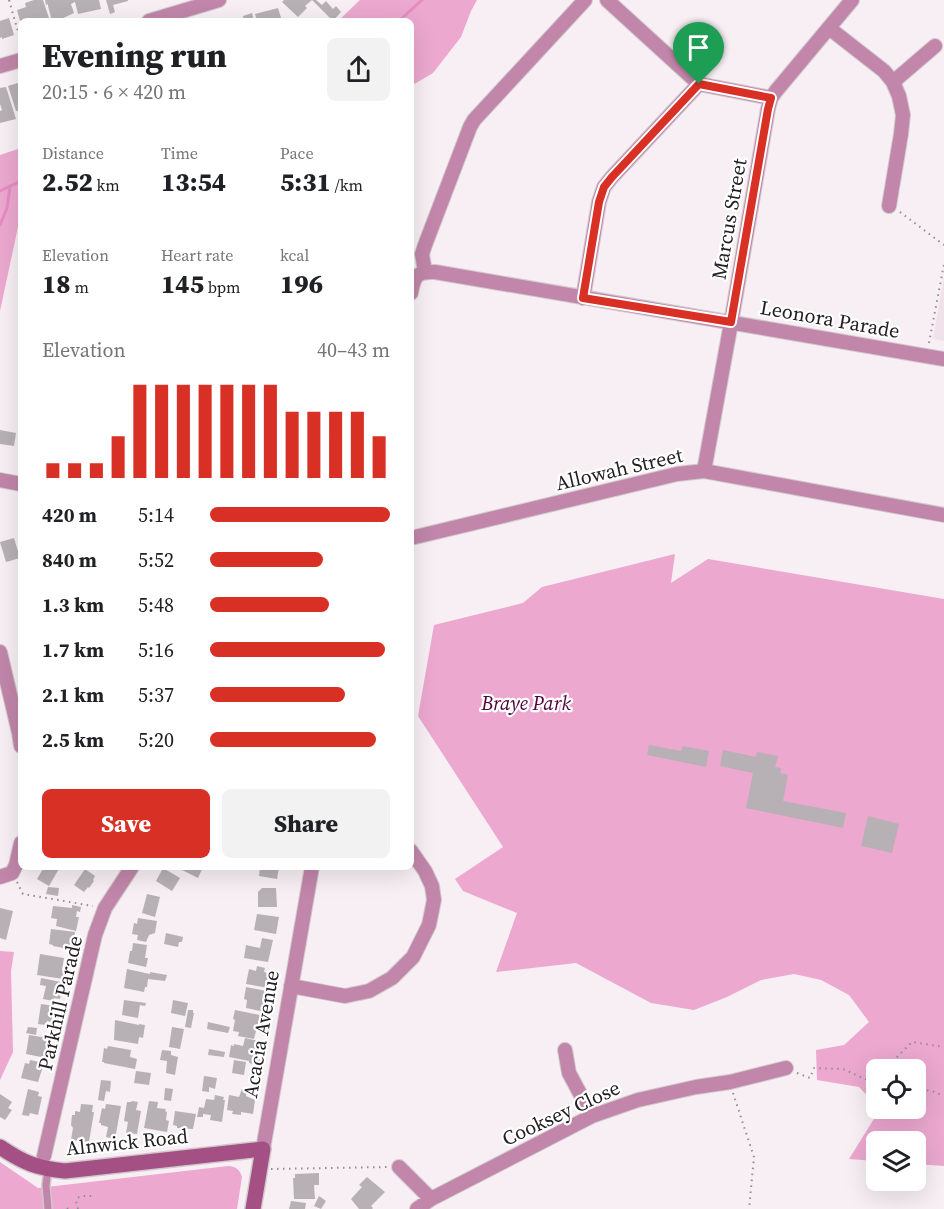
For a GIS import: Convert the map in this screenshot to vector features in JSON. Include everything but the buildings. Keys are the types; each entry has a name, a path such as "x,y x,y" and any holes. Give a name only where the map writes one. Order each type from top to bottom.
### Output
{"street":[{"path":"159,18 219,0"},
{"path":"414,280 420,273 425,272 422,254 474,120 585,0"},
{"path":"607,0 699,84 771,98"},
{"name":"Marcus Street","path":"704,471 771,98 852,0"},
{"path":"830,28 884,71 893,82 899,96 903,115 889,207"},
{"path":"893,82 935,46"},
{"path":"0,66 18,61"},
{"path":"583,298 599,202 604,187 699,84"},
{"name":"Leonora Parade","path":"425,272 944,358"},
{"name":"Allowah Street","path":"414,537 677,474 704,471 944,515"},
{"path":"0,480 18,483"},
{"path":"0,652 18,729"},
{"path":"6,875 16,865 18,856"},
{"path":"291,986 345,996 369,991 392,978 413,957 429,925 434,900 432,885 414,856"},
{"name":"Parkhill Parade","path":"46,1163 95,934 105,908 130,870"},
{"name":"Acacia Avenue","path":"253,1209 311,870"},
{"path":"565,1050 569,1073 592,1116"},
{"name":"Cooksey Close","path":"417,1209 431,1199 592,1116 638,1100 730,1082 786,1068"},
{"name":"Alnwick Road","path":"0,1147 22,1161 46,1163 65,1171 263,1149"},
{"path":"399,1167 431,1199"}],"lane":[{"path":"46,1163 48,1209"}],"path":[{"path":"9,0 18,32"},
{"path":"889,207 903,213 944,245"},
{"path":"927,356 944,264"},
{"path":"6,875 23,894 105,908"},
{"path":"895,1059 912,1042 944,1047"},
{"path":"786,1068 810,1078 814,1068 843,1069 866,1079"},
{"path":"730,1082 754,1157 749,1209"},
{"path":"926,1090 944,1096"},
{"path":"259,1170 399,1167"},
{"path":"73,1209 77,1208 76,1201 79,1197 95,1196"}],"shaded area":[{"path":"944,276 944,341 933,339"}],"green space":[{"path":"360,0 477,0 461,37 433,73 414,84 414,18 341,18"},
{"path":"18,149 18,227 0,311 0,155"},
{"name":"Braye Park","path":"675,554 671,583 708,559 944,599 944,1166 926,1165 926,1131 866,1131 874,1119 926,1119 926,1059 866,1059 866,1094 859,1087 817,1080 816,1050 844,1045 869,1022 849,995 821,980 794,974 761,980 694,1010 651,1003 576,963 496,972 517,913 463,891 455,879 503,847 418,716 434,625 523,603 542,587"},
{"path":"0,951 14,952 11,971 13,1052 0,1080"},
{"name":"Braye Park","path":"866,1132 866,1160 849,1159"},
{"path":"0,1162 38,1188 228,1166 237,1169 242,1177 237,1209 0,1209"}],"waterway":[{"path":"402,18 422,0"},
{"path":"0,191 18,182"},
{"path":"0,225 7,208 10,187"}],"route":[{"path":"699,84 771,98 731,322 583,298 599,202 604,187 699,84"}]}
